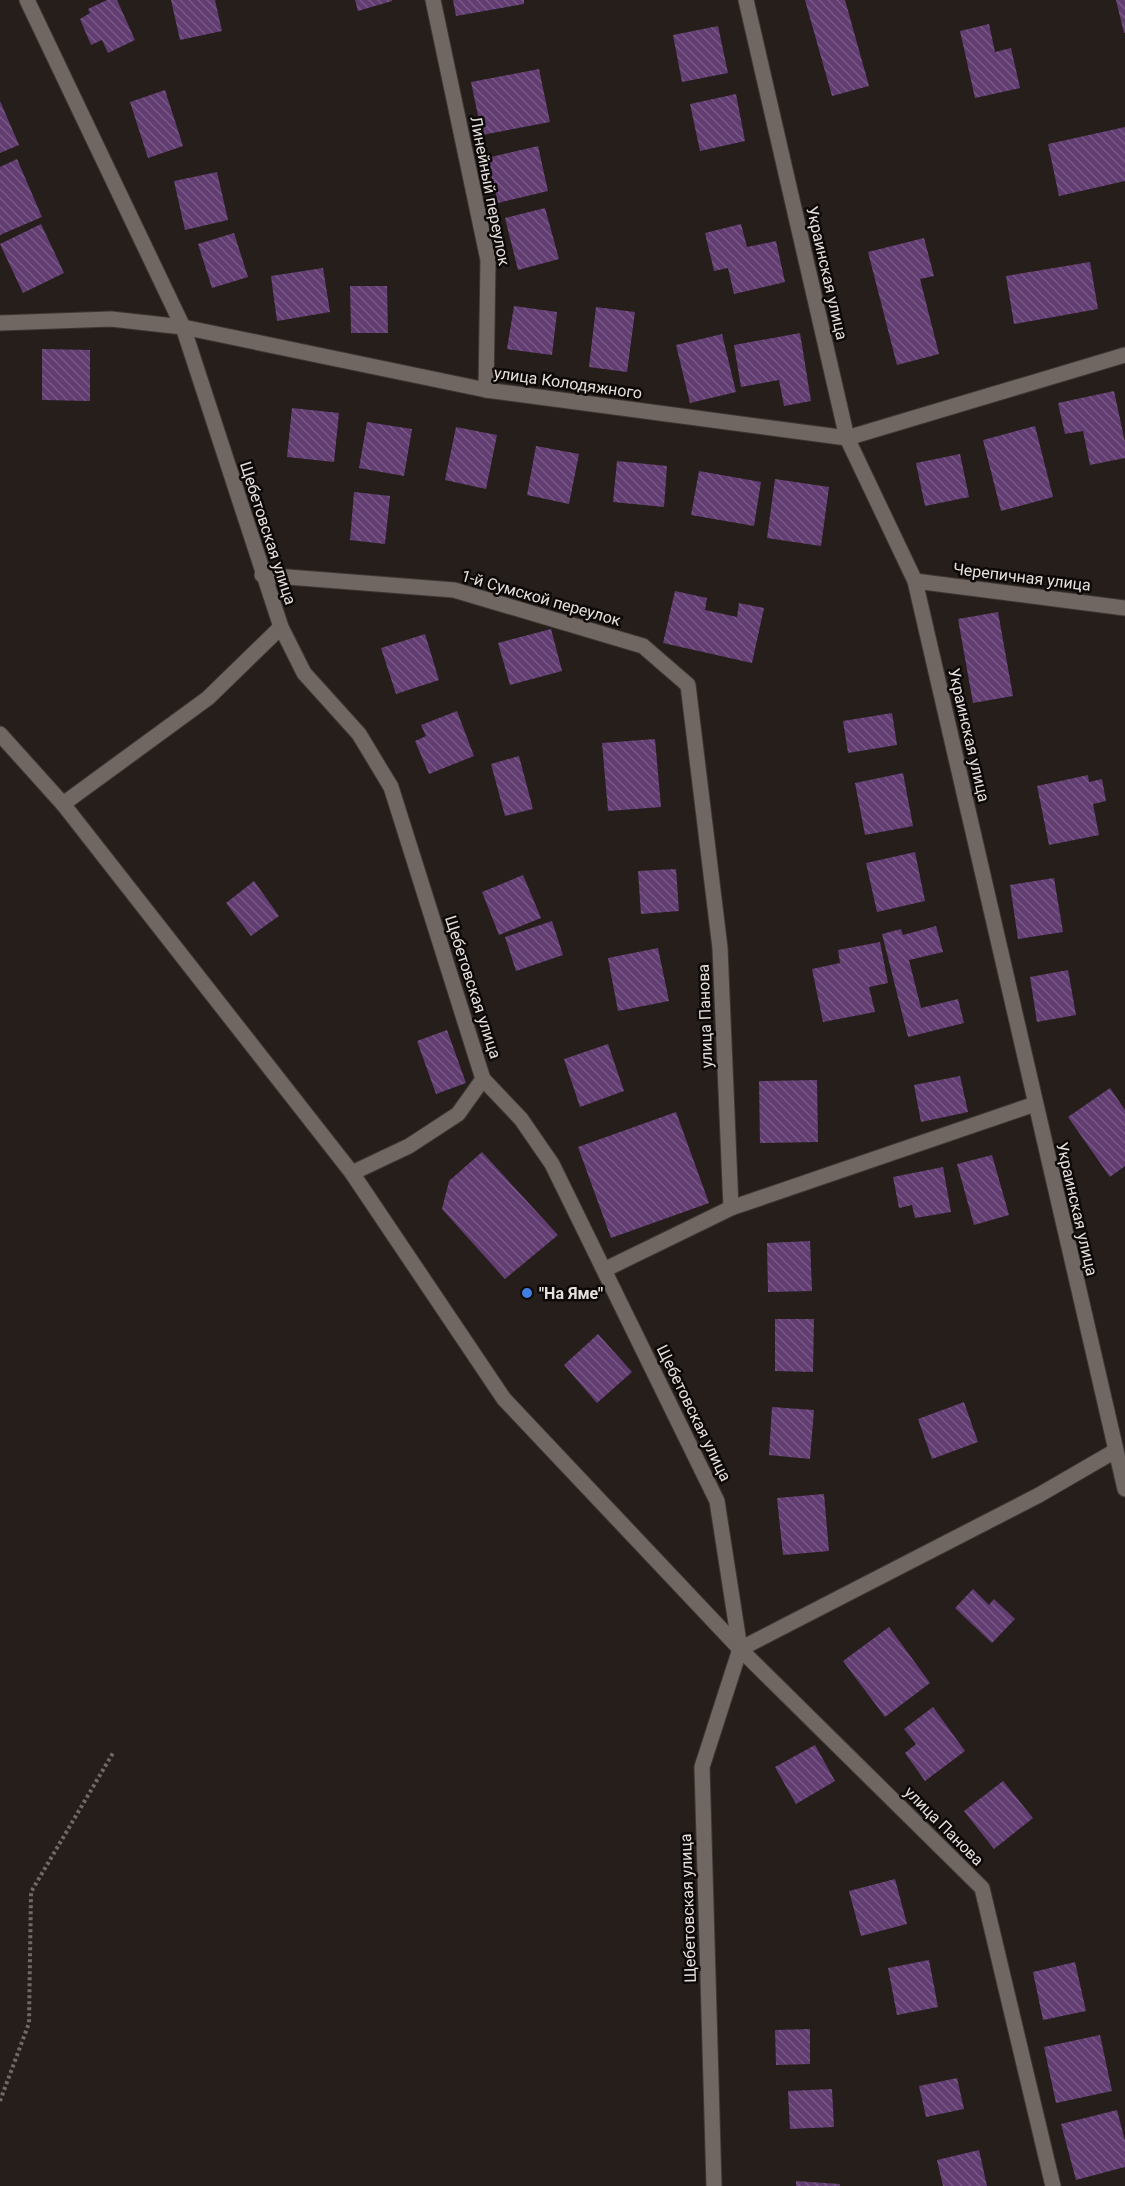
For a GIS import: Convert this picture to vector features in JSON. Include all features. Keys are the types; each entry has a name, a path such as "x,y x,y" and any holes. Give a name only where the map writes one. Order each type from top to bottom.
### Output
{"street":[{"name":"Щебетовская улица","path":"27,0 183,327 262,575 281,627 304,673 360,734 391,787 483,1079 521,1119 552,1164 606,1269 717,1501 740,1649 702,1767 714,2186"},
{"name":"Линейный переулок","path":"433,0 488,260 486,390"},
{"name":"Украинская улица","path":"746,0 847,438 915,581 1114,1451 1125,1489"},
{"name":"улица Колодяжного","path":"0,323 111,319 183,327 486,390 847,438 1125,355"},
{"name":"1-й Сумской переулок","path":"262,575 454,590 643,646 688,685"},
{"name":"Черепичная улица","path":"915,581 1125,608"},
{"path":"63,804 208,698 281,627"},
{"name":"улица Панова","path":"688,685 720,948 731,1208"},
{"name":"улица Панова","path":"0,734 63,804 352,1173 504,1399 740,1649 982,1888 1053,2186"},
{"path":"352,1173 409,1146 458,1114 483,1079"},
{"path":"606,1269 731,1208 1035,1104"},
{"path":"740,1649 1038,1495 1114,1451"}],"path":[{"path":"0,2101 29,2023 31,1892 113,1753"}],"building":[{"path":"107,0 117,0 135,40 108,53 102,40 91,45 80,19 90,13 88,9"},
{"path":"171,0 215,0 222,31 180,40"},
{"path":"355,0 392,0 392,1 358,11"},
{"path":"453,0 524,0 524,4 456,16"},
{"path":"805,0 845,0 869,86 832,96"},
{"path":"1116,0 1125,0 1125,33 1124,33"},
{"path":"989,24 995,52 1011,48 1020,88 975,98 960,31"},
{"path":"718,26 728,73 682,82 673,35"},
{"path":"539,69 550,122 482,135 471,82"},
{"path":"165,90 183,146 148,158 130,102"},
{"path":"736,94 745,141 700,151 690,104"},
{"path":"0,101 19,145 0,153"},
{"path":"1125,127 1125,181 1059,196 1048,144"},
{"path":"538,146 548,191 498,203 487,158"},
{"path":"17,159 42,217 0,235 0,167"},
{"path":"217,172 228,220 185,230 174,181"},
{"path":"545,208 559,259 518,270 505,218"},
{"path":"41,224 64,273 23,293 0,244"},
{"path":"741,224 747,247 776,241 785,282 734,294 728,268 714,271 705,233"},
{"path":"234,233 248,277 212,288 198,244"},
{"path":"924,238 934,276 920,279 939,354 897,365 868,252"},
{"path":"1090,262 1098,309 1014,324 1006,276"},
{"path":"323,268 330,312 277,321 271,276"},
{"path":"350,286 387,286 388,333 351,333"},
{"path":"514,306 557,312 552,355 507,349"},
{"path":"596,307 635,312 627,372 589,367"},
{"path":"800,333 811,401 784,406 779,380 741,387 734,345"},
{"path":"722,334 736,392 690,403 676,345"},
{"path":"42,349 90,350 90,401 42,400"},
{"path":"1114,391 1125,442 1125,458 1090,465 1083,431 1065,434 1058,403"},
{"path":"292,408 339,413 334,462 287,457"},
{"path":"367,422 412,429 404,476 359,468"},
{"path":"1035,426 1053,497 1001,511 983,440"},
{"path":"456,427 497,435 486,489 445,480"},
{"path":"536,446 579,454 569,504 527,495"},
{"path":"960,454 969,497 925,506 916,463"},
{"path":"617,461 667,466 664,507 613,502"},
{"path":"699,471 761,482 754,526 691,515"},
{"path":"775,479 829,487 821,546 767,538"},
{"path":"354,492 390,496 385,544 350,540"},
{"path":"675,591 707,598 705,610 737,617 739,603 764,608 752,663 663,643"},
{"path":"998,612 1013,696 973,703 958,619"},
{"path":"551,629 562,671 510,685 498,643"},
{"path":"425,634 439,680 396,694 381,648"},
{"path":"457,711 474,756 429,774 415,741 426,736 421,725"},
{"path":"892,713 897,745 848,753 843,721"},
{"path":"655,739 661,807 608,811 602,743"},
{"path":"519,756 533,809 505,816 491,764"},
{"path":"903,773 913,826 865,835 855,783"},
{"path":"1088,775 1089,782 1102,779 1106,801 1093,804 1099,835 1049,845 1037,786"},
{"path":"915,852 925,901 877,912 866,863"},
{"path":"676,869 679,911 641,914 638,871"},
{"path":"523,875 541,918 499,935 482,892"},
{"path":"1054,878 1063,932 1018,939 1010,885"},
{"path":"254,881 279,916 251,936 226,903"},
{"path":"552,921 563,955 516,971 505,937"},
{"path":"936,926 943,952 909,960 921,1008 958,999 964,1023 908,1037 882,934 901,929 903,935"},
{"path":"880,942 888,983 869,987 875,1012 823,1022 812,969 840,963 838,950"},
{"path":"658,948 669,1001 618,1011 608,958"},
{"path":"1068,970 1076,1015 1037,1022 1030,977"},
{"path":"447,1030 466,1083 436,1094 417,1041"},
{"path":"608,1044 624,1091 580,1107 564,1059"},
{"path":"960,1076 968,1112 921,1122 914,1085"},
{"path":"817,1080 818,1142 760,1143 759,1081"},
{"path":"1110,1088 1125,1110 1125,1166 1110,1177 1068,1117"},
{"path":"676,1112 709,1203 611,1238 578,1147"},
{"path":"482,1152 558,1235 505,1279 442,1209 449,1181"},
{"path":"992,1155 1009,1215 974,1225 957,1164"},
{"path":"943,1167 951,1212 915,1218 912,1205 899,1208 893,1177"},
{"path":"810,1241 812,1291 768,1292 767,1243"},
{"path":"775,1319 814,1319 813,1372 775,1371"},
{"path":"598,1334 632,1372 597,1403 564,1365"},
{"path":"964,1402 978,1442 932,1459 918,1419"},
{"path":"772,1407 814,1410 810,1459 769,1455"},
{"path":"824,1494 829,1551 783,1555 777,1498"},
{"path":"973,1589 989,1605 994,1599 1015,1619 992,1643 955,1608"},
{"path":"889,1627 930,1683 885,1717 843,1661"},
{"path":"933,1707 965,1751 925,1781 905,1753 916,1744 904,1729"},
{"path":"815,1745 835,1781 796,1804 775,1767"},
{"path":"1003,1781 1033,1818 994,1849 964,1811"},
{"path":"895,1879 907,1924 861,1936 849,1891"},
{"path":"929,1960 938,2007 897,2015 888,1968"},
{"path":"1075,1962 1086,2011 1043,2020 1033,1972"},
{"path":"810,2029 810,2064 776,2065 775,2030"},
{"path":"1100,2035 1112,2091 1056,2103 1044,2047"},
{"path":"957,2078 964,2109 926,2117 919,2086"},
{"path":"832,2089 834,2127 790,2129 788,2091"},
{"path":"1117,2110 1125,2141 1125,2167 1076,2180 1061,2124"},
{"path":"979,2150 987,2186 943,2186 937,2160"},
{"path":"796,2181 840,2184 840,2186 796,2186"}],"place":[{"name":"\"На Яме\"","path":"527,1293"}]}
